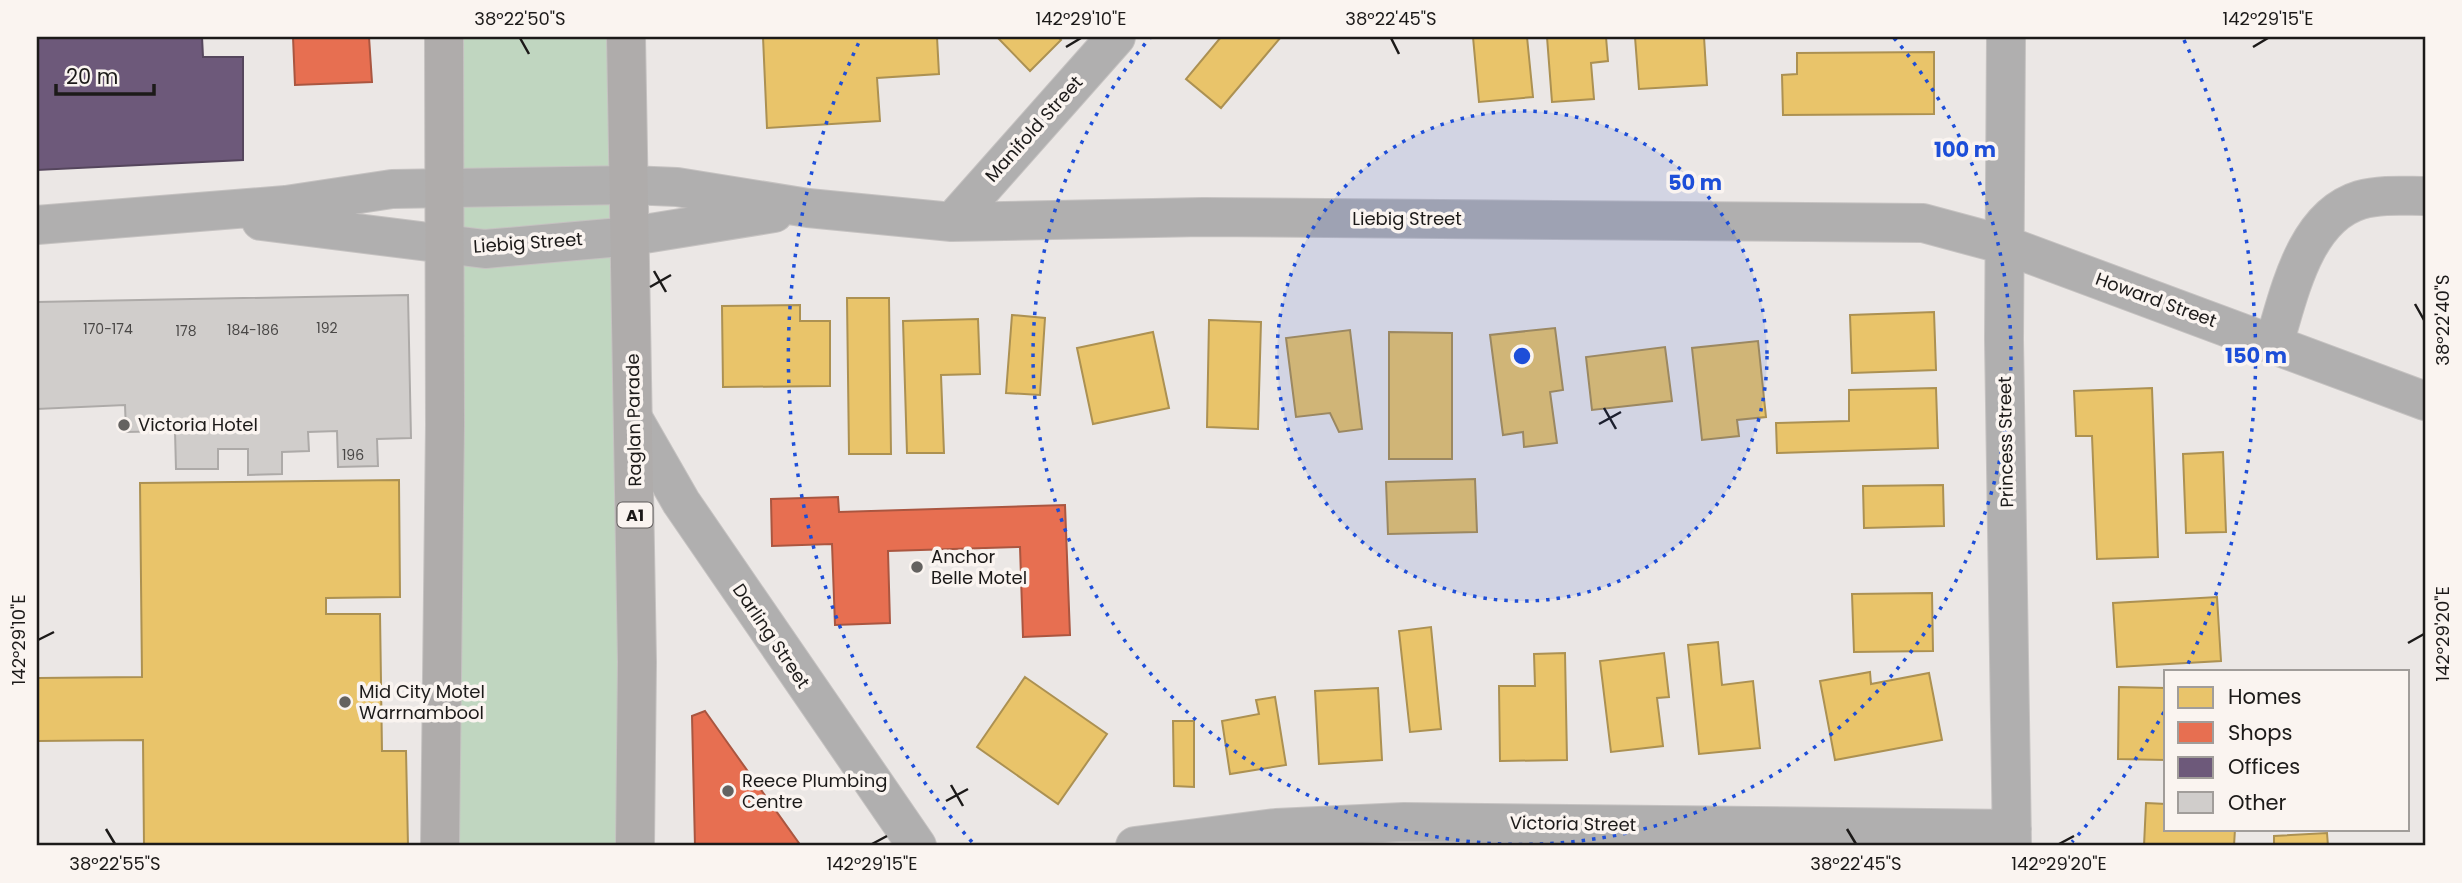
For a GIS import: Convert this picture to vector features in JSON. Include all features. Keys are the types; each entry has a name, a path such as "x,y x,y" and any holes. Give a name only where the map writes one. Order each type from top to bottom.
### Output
{"highway":[{"path":"440,846 445,425 443,37"},
{"name":"Raglan Parade","path":"626,37 632,236 637,662 635,846"}],"street":[{"name":"Manifold Street","path":"952,222 1116,37"},
{"name":"Princess Street","path":"2006,37 2005,245 2012,837"},
{"name":"Liebig Street","path":"37,225 207,212 443,186 629,185 677,187 808,208 952,222 1203,217 1923,223 2005,245"},
{"path":"2274,343 2298,267 2310,243 2323,226 2357,201 2378,196 2425,196"},
{"name":"Liebig Street","path":"207,212 485,249 632,236 808,208"},
{"name":"Howard Street","path":"2005,245 2425,401"},
{"name":"Darling Street","path":"634,420 681,502 917,846"},
{"name":"Victoria Street","path":"1135,846 1276,828 1404,822 2012,837"}],"green space":[{"path":"444,37 625,37 634,846 440,846"}],"building: Homes":[{"path":"763,37 937,37 939,74 877,78 880,121 767,128"},
{"path":"997,37 1058,37 1061,40 1030,71"},
{"path":"1221,37 1281,37 1221,108 1186,79"},
{"path":"1473,37 1527,37 1533,97 1479,102"},
{"path":"1547,37 1606,37 1608,61 1591,63 1594,99 1552,102"},
{"path":"1635,37 1704,37 1707,85 1639,89"},
{"path":"1934,52 1934,114 1783,115 1782,75 1797,74 1797,53"},
{"path":"847,298 889,298 891,454 849,454"},
{"path":"800,305 800,321 830,321 830,386 723,387 722,306"},
{"path":"1934,312 1936,370 1852,373 1850,315"},
{"path":"1012,315 1045,318 1040,395 1006,393"},
{"path":"978,319 980,374 941,375 944,453 907,453 903,321"},
{"path":"1209,320 1261,322 1258,429 1207,427"},
{"path":"1555,328 1563,390 1550,392 1557,443 1524,447 1523,432 1503,435 1490,335"},
{"path":"1350,330 1362,429 1339,432 1330,413 1296,417 1286,338"},
{"path":"1153,332 1169,408 1093,424 1077,348"},
{"path":"1389,332 1452,333 1452,459 1389,459"},
{"path":"1758,341 1766,417 1737,420 1739,436 1702,440 1692,348"},
{"path":"1665,347 1672,401 1592,410 1586,357"},
{"path":"1936,388 1938,448 1777,453 1776,423 1849,421 1849,390"},
{"path":"2152,388 2158,557 2097,559 2092,436 2076,436 2074,391"},
{"path":"2223,452 2226,532 2186,533 2183,454"},
{"path":"1475,479 1477,532 1388,534 1386,482"},
{"path":"399,480 400,597 326,598 326,614 380,614 382,751 406,751 408,846 144,846 143,740 37,741 37,585 38,678 142,677 140,483"},
{"path":"1943,485 1944,526 1864,528 1863,486"},
{"path":"1932,593 1933,651 1854,652 1852,594"},
{"path":"2217,597 2221,661 2117,667 2113,603"},
{"path":"1431,627 1441,729 1410,732 1399,631"},
{"path":"1718,642 1722,685 1753,681 1760,748 1699,754 1688,645"},
{"path":"1565,653 1567,760 1500,761 1499,686 1535,686 1534,654"},
{"path":"1664,653 1669,697 1657,698 1663,746 1611,752 1600,661"},
{"path":"1870,672 1871,684 1929,673 1942,740 1835,760 1820,681"},
{"path":"1025,677 1107,734 1058,804 977,747"},
{"path":"2119,687 2164,688 2164,760 2118,759"},
{"path":"1378,688 1382,760 1319,764 1315,691"},
{"path":"1275,697 1286,765 1230,774 1222,721 1259,714 1256,700"},
{"path":"1173,721 1194,721 1194,787 1174,786"},
{"path":"2146,803 2164,804 2164,830 2235,830 2234,846 2144,846"},
{"path":"2327,833 2328,846 2274,846 2274,836"}],"building: Shops":[{"path":"293,37 369,37 372,82 295,85"},
{"path":"838,497 839,512 1065,505 1070,635 1023,637 1020,547 888,551 890,623 835,625 832,544 772,546 771,499"},
{"name":"Reece Plumbing Centre","path":"705,711 801,846 695,846 692,716"}],"building: Offices":[{"path":"37,37 202,37 203,57 243,57 243,160 37,170"}],"building: Other":[{"path":"408,295 411,438 377,439 378,466 338,467 337,431 308,432 309,451 282,452 282,474 248,475 248,449 218,449 218,469 176,469 175,431 126,432 125,405 37,409 37,302"}],"place":[{"name":"Victoria Hotel","path":"124,425"},
{"name":"Anchor Belle Motel","path":"917,567"},
{"name":"Mid City Motel Warrnambool","path":"345,702"},
{"name":"Reece Plumbing Centre","path":"728,791"}]}
